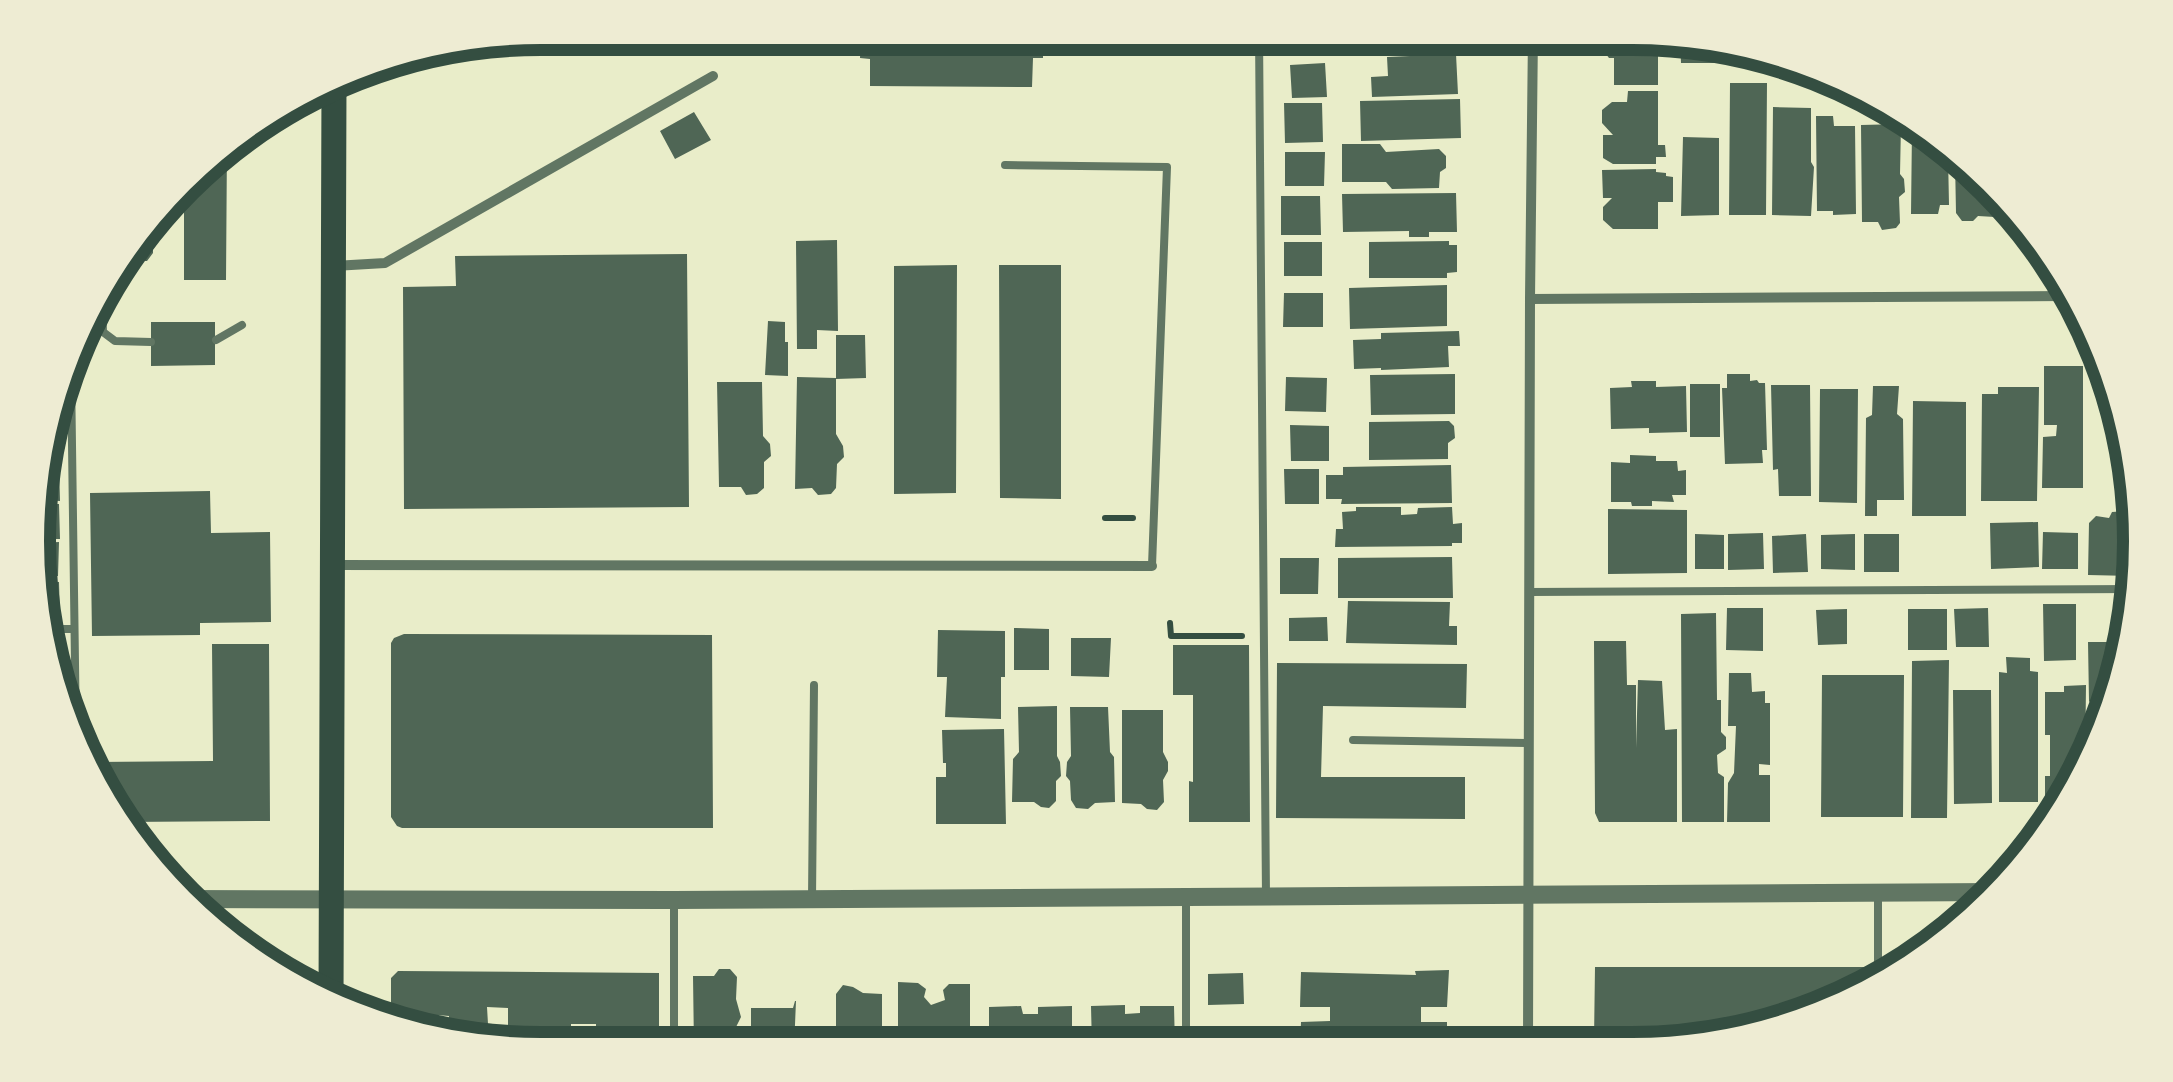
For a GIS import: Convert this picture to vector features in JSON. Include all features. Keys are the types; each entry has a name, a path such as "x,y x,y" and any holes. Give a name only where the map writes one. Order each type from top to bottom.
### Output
{"main road":[{"path":"331,984 334,96"}],"street":[{"path":"1528,1032 1533,50"},
{"path":"334,266 385,263 713,76"},
{"path":"1530,300 2057,296"},
{"path":"332,565 1152,566"},
{"path":"206,899 1975,892"}],"lane":[{"path":"1259,50 1266,897"},
{"path":"1005,165 1167,167 1152,566"},
{"path":"103,320 104,332 115,341 152,342"},
{"path":"216,340 242,325"},
{"path":"71,399 75,696"},
{"path":"1529,592 2120,589"},
{"path":"58,629 74,630"},
{"path":"812,899 814,685"},
{"path":"1353,740 1528,743"},
{"path":"1878,893 1878,966"},
{"path":"1186,897 1186,1032"},
{"path":"674,900 674,1032"}],"path":[{"path":"1170,624 1170,636 1264,636"}],"building":[{"path":"538,50 777,50 777,51"},
{"path":"860,50 1043,50 1043,58 1033,58 1032,87 870,86 870,59 860,58"},
{"path":"1288,50 1329,50 1329,53 1288,54"},
{"path":"1339,50 1448,50 1448,53"},
{"path":"1603,50 1658,51 1658,85 1614,85 1614,58"},
{"path":"1681,53 1719,58 1719,63 1681,63"},
{"path":"1456,54 1458,94 1372,97 1371,77 1388,76 1387,57"},
{"path":"1325,63 1327,97 1292,98 1290,65"},
{"path":"1730,83 1767,83 1766,215 1729,215"},
{"path":"1628,91 1658,91 1658,145 1665,145 1666,157 1656,157 1656,164 1613,164 1603,158 1603,135 1613,135 1602,123 1602,110 1612,102 1627,102"},
{"path":"1460,99 1461,138 1361,141 1360,101"},
{"path":"1284,103 1322,103 1323,142 1285,143"},
{"path":"1773,107 1811,108 1811,216 1772,215"},
{"path":"694,112 711,140 675,159 660,131"},
{"path":"1816,116 1833,116 1834,126 1855,126 1856,214 1817,211"},
{"path":"1891,124 1901,130 1900,174 1905,192 1899,197 1900,223 1896,228 1882,230 1878,222 1862,222 1861,125"},
{"path":"1683,137 1719,138 1719,215 1681,216"},
{"path":"1912,138 1948,165 1949,205 1940,205 1938,214 1911,214"},
{"path":"1342,144 1380,144 1386,152 1439,149 1446,156 1446,168 1440,172 1439,188 1392,189 1386,182 1342,182"},
{"path":"1285,152 1325,152 1324,186 1285,186"},
{"path":"227,164 226,280 184,280 184,204"},
{"path":"1656,169 1673,177 1673,202 1658,202 1658,229 1613,229 1603,220 1603,207 1612,198 1603,198 1602,170"},
{"path":"1955,171 1995,210 1995,217 1978,216 1973,221 1962,221 1956,213"},
{"path":"1456,193 1457,232 1409,237 1409,231 1343,232 1342,194"},
{"path":"1281,196 1320,196 1321,235 1281,235"},
{"path":"153,240 153,253 147,261 138,261"},
{"path":"837,240 838,331 817,330 817,349 797,349 796,241"},
{"path":"1449,241 1449,245 1457,245 1457,272 1447,273 1447,278 1369,278 1369,242"},
{"path":"1284,242 1322,242 1322,276 1284,276"},
{"path":"687,254 689,507 404,509 403,287 456,286 455,256"},
{"path":"957,265 956,493 894,494 894,266"},
{"path":"999,265 1061,265 1061,499 1000,498"},
{"path":"1447,285 1447,326 1350,329 1349,288"},
{"path":"1284,293 1323,293 1323,327 1283,327"},
{"path":"768,321 785,322 788,376 765,375"},
{"path":"151,322 215,322 215,365 151,366"},
{"path":"1459,331 1460,346 1448,346 1449,367 1354,369 1353,340 1381,339 1381,333"},
{"path":"836,335 865,335 866,378 836,379"},
{"path":"2044,366 2083,366 2083,488 2042,488 2043,437 2056,436 2057,425 2044,425"},
{"path":"1455,374 1455,414 1371,415 1370,375"},
{"path":"1727,374 1750,374 1750,381 1765,383 1767,450 1762,450 1763,463 1725,464 1722,388 1727,388"},
{"path":"797,377 836,378 836,434 844,457 837,464 836,488 831,494 818,495 812,488 795,489"},
{"path":"1286,377 1327,378 1326,412 1285,411"},
{"path":"1631,381 1656,381 1656,387 1686,386 1687,432 1611,429 1610,388 1632,387"},
{"path":"717,382 762,382 763,436 770,444 771,456 764,462 764,488 757,494 746,495 741,487 719,487"},
{"path":"1690,384 1720,384 1720,437 1690,437"},
{"path":"1771,385 1810,385 1811,496 1779,496 1778,469 1773,470"},
{"path":"1873,386 1899,386 1897,414 1903,419 1904,500 1877,500 1877,516 1865,516 1866,418 1872,415"},
{"path":"1998,387 2039,387 2037,501 1981,501 1982,394 1998,394"},
{"path":"1820,389 1858,389 1857,503 1819,502"},
{"path":"1913,401 1966,402 1966,516 1912,516"},
{"path":"1449,421 1454,426 1455,438 1448,443 1448,459 1369,460 1369,422"},
{"path":"1290,425 1329,426 1329,461 1291,461"},
{"path":"1630,455 1677,461 1678,471 1686,470 1686,495 1672,495 1674,502 1652,501 1652,506 1611,502 1611,462 1630,463"},
{"path":"56,464 59,464 60,501 52,501"},
{"path":"1451,465 1452,503 1341,504 1342,499 1326,499 1326,475 1343,475 1343,467"},
{"path":"1284,469 1319,469 1319,504 1285,504"},
{"path":"210,491 211,533 270,532 271,622 200,623 200,635 92,636 90,493"},
{"path":"51,504 59,504 60,539 50,539"},
{"path":"1356,507 1401,507 1401,515 1417,514 1418,508 1452,507 1453,524 1462,523 1462,543 1335,547 1336,529 1343,529 1342,512 1356,511"},
{"path":"1608,509 1687,510 1687,573 1608,574"},
{"path":"2122,511 2122,576 2088,575 2089,523 2096,516 2109,518 2112,512"},
{"path":"2038,522 2039,567 1991,569 1990,523"},
{"path":"2043,532 2078,533 2078,569 2042,569"},
{"path":"1763,533 1764,569 1728,570 1728,534"},
{"path":"1695,534 1724,535 1724,569 1695,569"},
{"path":"1806,534 1808,572 1773,573 1772,536"},
{"path":"1855,534 1855,570 1821,569 1821,535"},
{"path":"1864,534 1899,534 1899,572 1864,572"},
{"path":"50,542 59,542 58,576 51,576"},
{"path":"1452,557 1453,598 1338,598 1338,558"},
{"path":"1280,558 1319,558 1318,594 1280,594"},
{"path":"52,582 59,582 60,618 56,618"},
{"path":"1348,601 1450,602 1449,626 1457,626 1457,645 1346,643"},
{"path":"2043,604 2076,604 2076,660 2044,661"},
{"path":"1727,608 1763,608 1763,651 1726,650"},
{"path":"1988,608 1989,647 1956,647 1954,609"},
{"path":"1847,609 1847,644 1818,645 1816,610"},
{"path":"1908,609 1947,609 1947,650 1908,650"},
{"path":"1716,613 1717,700 1721,700 1721,732 1726,737 1726,749 1717,755 1718,773 1724,777 1724,822 1682,822 1681,614"},
{"path":"1327,617 1328,641 1289,641 1289,618"},
{"path":"1014,628 1049,629 1049,670 1014,670"},
{"path":"938,630 1005,631 1001,719 945,717 947,677 937,677"},
{"path":"404,634 712,635 713,828 397,826 391,817 391,643"},
{"path":"1071,638 1111,638 1109,677 1071,676"},
{"path":"1594,641 1626,641 1627,685 1636,685 1636,748 1638,680 1662,681 1665,730 1677,729 1677,822 1599,822 1595,813"},
{"path":"2088,642 2113,642 2093,710 2089,701"},
{"path":"212,644 269,644 270,821 138,822 103,762 213,761"},
{"path":"1173,645 1249,645 1250,822 1189,822 1193,695 1173,695"},
{"path":"2006,657 2030,658 2030,671 2038,672 2038,802 1999,802 1999,672 2007,673"},
{"path":"1949,660 1947,818 1911,818 1912,661"},
{"path":"1277,663 1467,664 1466,708 1323,706 1321,777 1465,777 1465,819 1276,818"},
{"path":"1729,673 1751,673 1752,692 1765,691 1765,703 1770,703 1770,765 1759,764 1759,775 1770,775 1770,822 1727,822 1736,726 1728,726"},
{"path":"1822,675 1904,675 1903,817 1821,817"},
{"path":"2086,685 2085,730 2045,806 2050,735 2045,735 2045,692 2064,692 2064,686"},
{"path":"1953,690 1991,690 1992,803 1954,804"},
{"path":"1057,706 1061,776 1056,781 1056,801 1049,808 1034,802 1012,802 1013,759 1019,752 1018,707"},
{"path":"1070,707 1108,707 1115,802 1095,803 1088,809 1076,808 1071,800 1066,776 1071,756"},
{"path":"1122,710 1163,710 1163,752 1168,771 1163,780 1164,802 1157,810 1122,803"},
{"path":"1004,729 1006,824 936,824 936,777 946,777 942,730"},
{"path":"1595,967 1867,967 1867,972 1820,995 1728,1023 1664,1031 1594,1032"},
{"path":"719,969 730,969 737,977 736,999 741,1017 736,1032 694,1032 693,976 714,976"},
{"path":"1449,970 1447,1007 1421,1007 1421,1022 1447,1022 1447,1032 1301,1032 1301,1022 1330,1021 1330,1007 1300,1007 1301,972 1416,975 1415,971"},
{"path":"398,971 659,973 659,1032 596,1032 596,1024 571,1024 571,1032 508,1031 508,1008 487,1007 488,1024 449,1023 449,1016 437,1015 437,1021 391,1008 391,978"},
{"path":"1243,973 1244,1004 1208,1005 1208,974"},
{"path":"898,982 918,983 926,989 924,997 931,1005 945,1000 943,990 949,984 970,984 970,1032 898,1032"},
{"path":"843,985 863,993 882,994 882,1032 836,1032 836,994"},
{"path":"796,1001 795,1032 751,1032 751,1008 793,1008"},
{"path":"1125,1005 1125,1014 1140,1013 1140,1006 1174,1006 1175,1032 1092,1032 1091,1006"},
{"path":"1021,1006 1023,1014 1038,1014 1038,1007 1072,1006 1072,1032 989,1032 989,1007"},
{"path":"1207,1027 1244,1027 1244,1032 1207,1032"}]}
